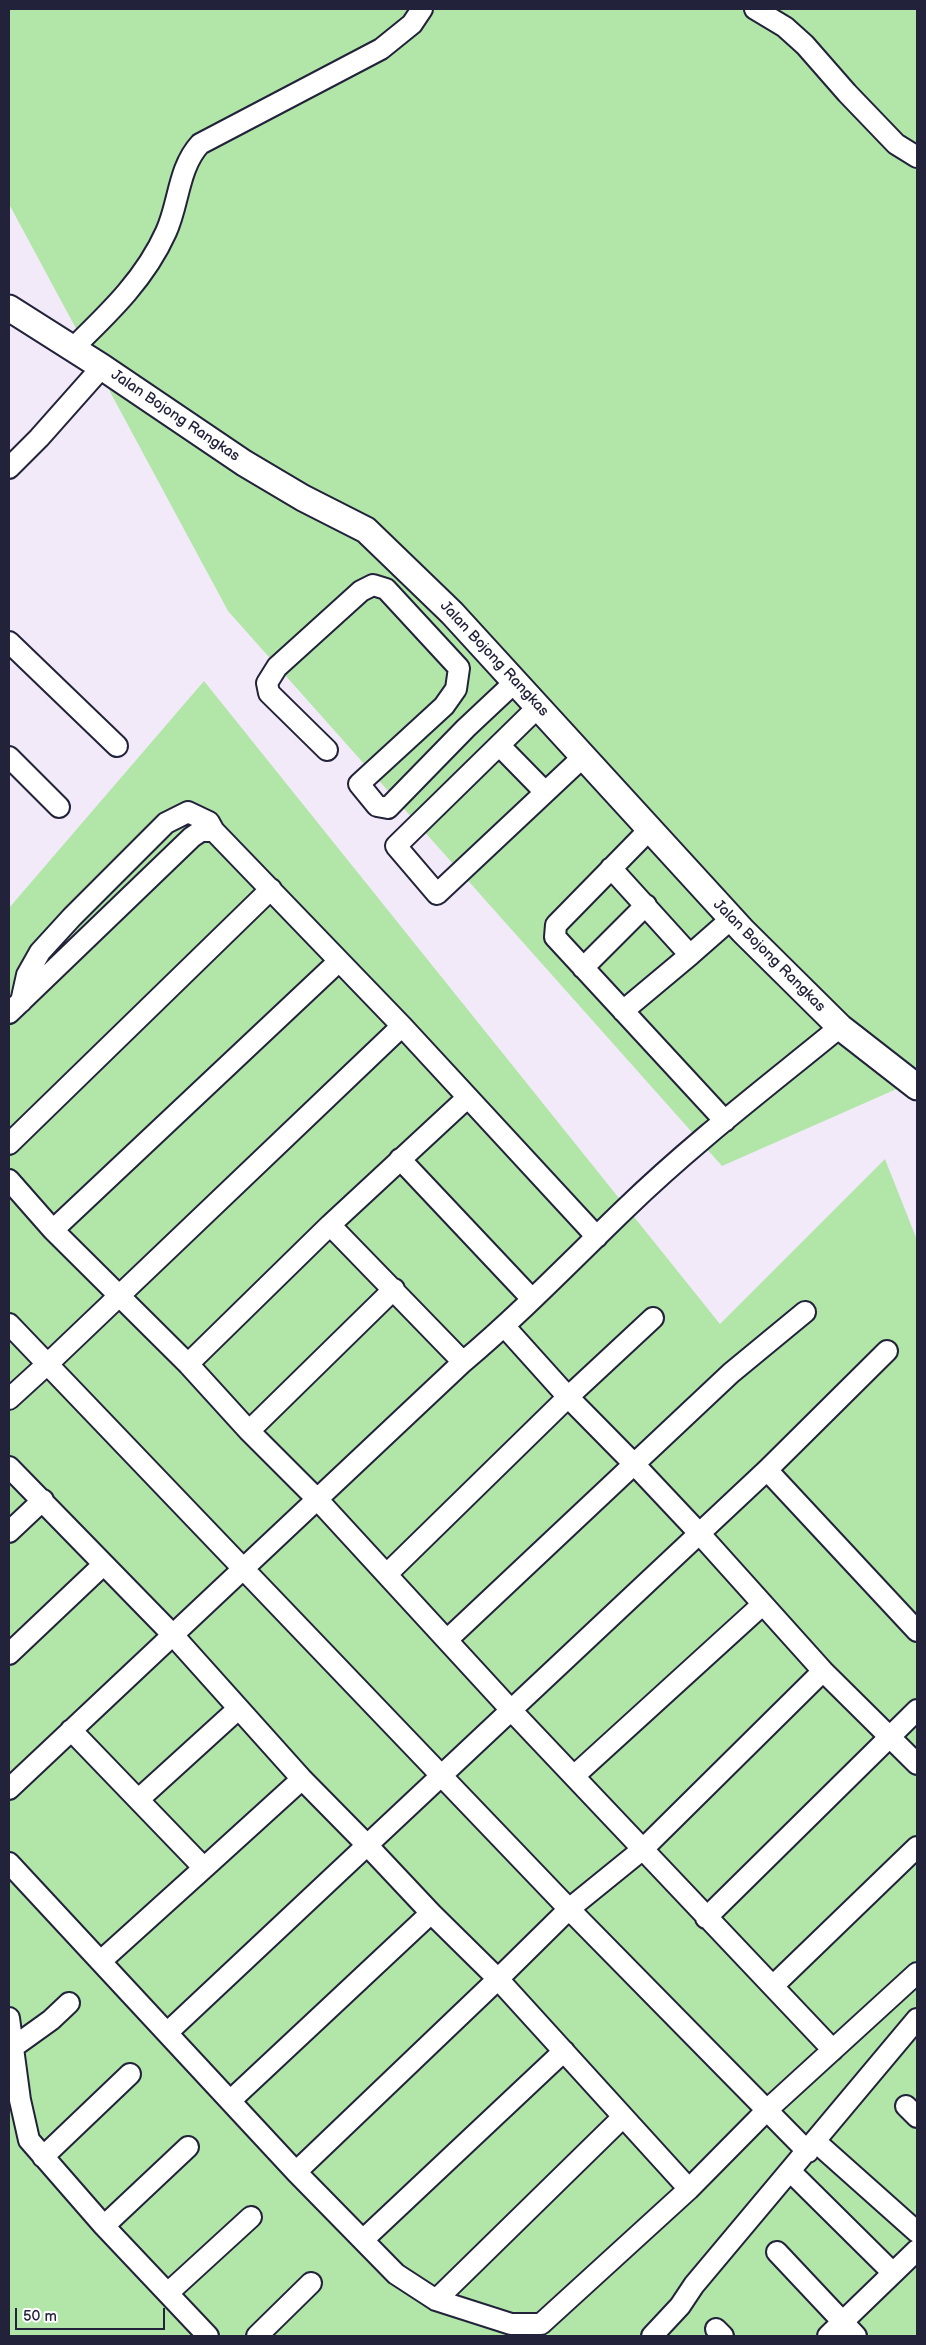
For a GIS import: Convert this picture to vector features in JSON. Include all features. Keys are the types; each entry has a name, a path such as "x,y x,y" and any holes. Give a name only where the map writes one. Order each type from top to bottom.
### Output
{"main road":[{"name":"Jalan Bojong Rangkas","path":"9,308 102,367 244,463 303,498 366,530 423,583 584,756 731,919 840,1027 917,1087"}],"street":[{"path":"73,348 117,305 156,253 175,208 187,164 192,153 200,144 381,49 412,24 422,9"},
{"path":"755,9 785,27 805,45 847,93 896,144 917,157"},
{"path":"9,468 39,438 102,367"},
{"path":"327,750 269,693 267,683 277,667 361,591 373,584 386,589 459,668 456,689 444,706 359,784 377,806 388,808 466,728 515,682"},
{"path":"9,642 117,746"},
{"path":"538,707 396,846 437,894 584,756"},
{"path":"499,745 545,792"},
{"path":"9,757 59,807"},
{"path":"15,1008 27,975 40,952 72,917 166,823 188,812 208,822 214,831 402,1026 597,1237"},
{"path":"649,830 556,925 555,937 725,1121"},
{"path":"15,1008 192,837 201,831 214,831"},
{"path":"611,868 690,955"},
{"path":"9,1144 271,889"},
{"path":"583,968 646,905"},
{"path":"623,1011 731,919"},
{"path":"53,1230 340,961"},
{"path":"9,1399 120,1296 402,1026"},
{"path":"9,1789 463,1362 505,1327 626,1208 675,1163 840,1027"},
{"path":"188,1364 330,1225 467,1098"},
{"path":"400,1159 532,1299"},
{"path":"9,1180 53,1230 188,1364 249,1431 318,1500 448,1639 511,1710 644,1849 706,1918 774,1985 834,2050"},
{"path":"330,1225 463,1362"},
{"path":"249,1431 394,1289"},
{"path":"448,1639 732,1373 805,1312"},
{"path":"387,1574 568,1397 653,1318"},
{"path":"9,1324 242,1570 569,1909 767,2110 917,2232"},
{"path":"505,1327 568,1397 699,1533 823,1671 890,1735 917,1764"},
{"path":"168,2032 442,1777 767,1470 887,1351"},
{"path":"9,1467 172,1634 302,1779 431,1913 498,1979 689,2189"},
{"path":"767,1470 917,1631"},
{"path":"9,1532 43,1500"},
{"path":"9,1654 103,1565"},
{"path":"574,1776 763,1604"},
{"path":"296,2172 569,1909 644,1849 823,1671"},
{"path":"139,1799 238,1709"},
{"path":"706,1918 917,1710"},
{"path":"72,1730 204,1868"},
{"path":"101,1961 302,1779"},
{"path":"774,1985 917,1847"},
{"path":"9,1863 296,2172 396,2274 436,2300 511,2324 541,2324 689,2189 767,2110 917,1973"},
{"path":"230,2101 431,1913"},
{"path":"12,2048 51,2020 70,2003"},
{"path":"9,2018 25,2128 29,2140 104,2226 169,2292 208,2336"},
{"path":"652,2336 680,2306 694,2285 812,2147 917,2019"},
{"path":"364,2240 564,2051"},
{"path":"43,2157 130,2074"},
{"path":"436,2300 623,2118"},
{"path":"104,2226 188,2147"},
{"path":"791,2172 908,2264 849,2329 828,2336"},
{"path":"169,2292 251,2217"},
{"path":"777,2252 849,2329"},
{"path":"257,2336 311,2283"}],"green space":[{"path":"9,9 917,9 917,1080 722,1166 228,611 9,204"},
{"path":"204,681 720,1324 885,1159 917,1240 917,2336 9,2336 9,908"}]}
